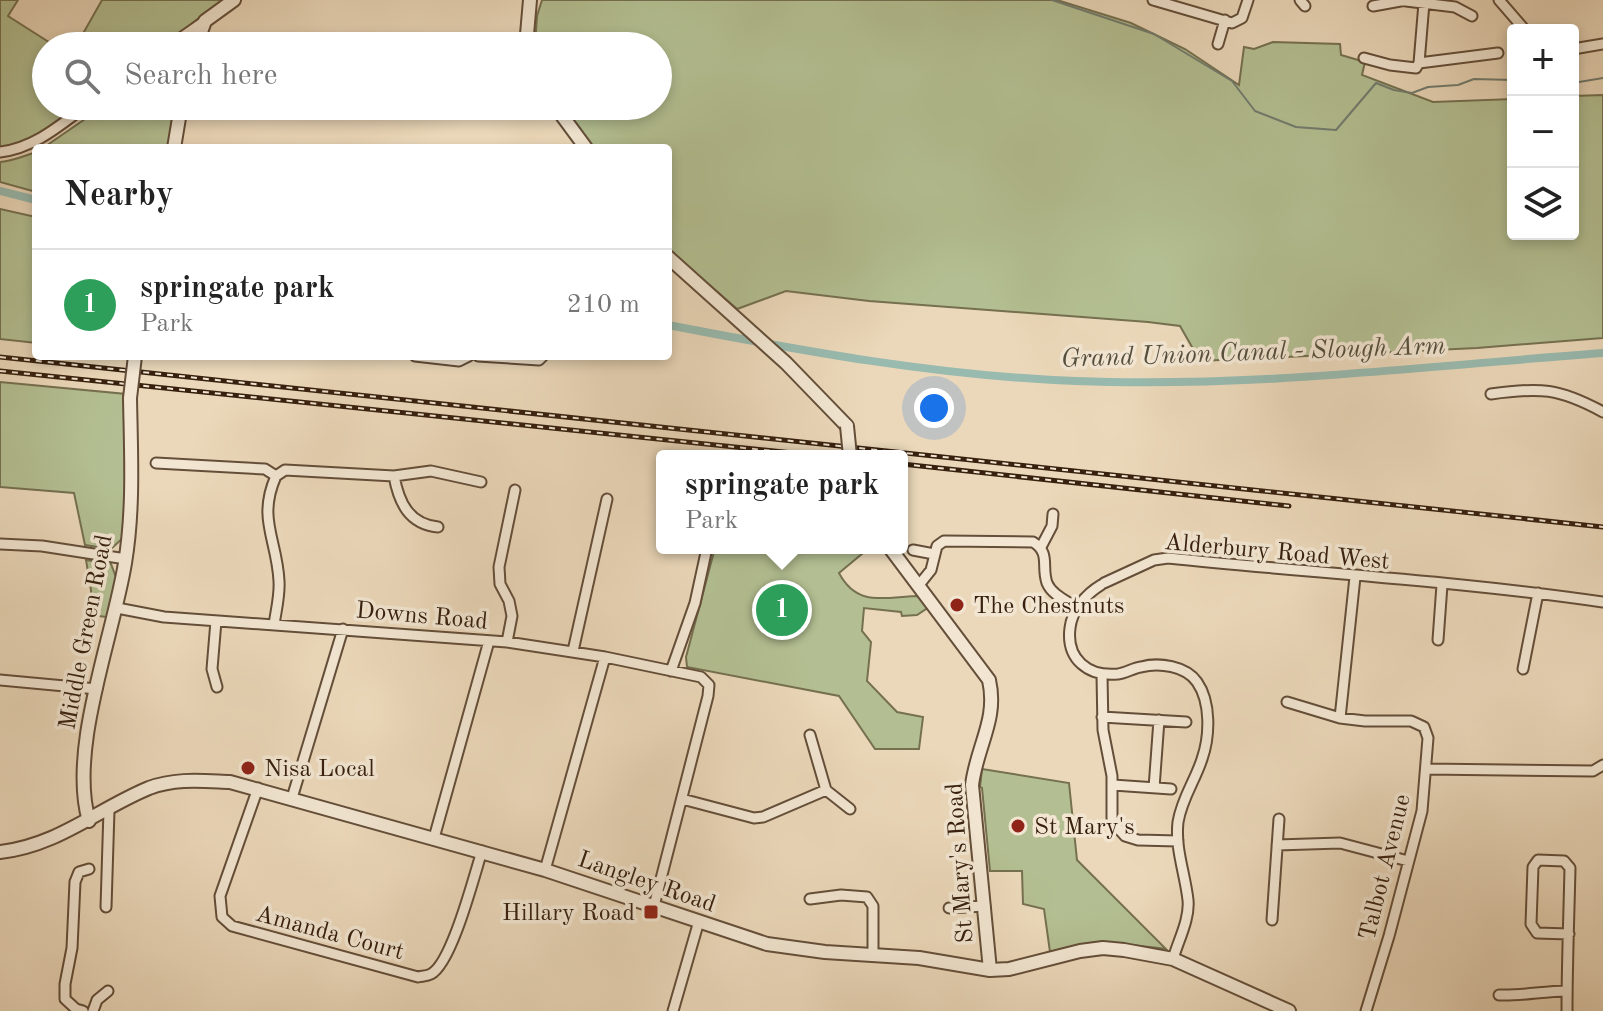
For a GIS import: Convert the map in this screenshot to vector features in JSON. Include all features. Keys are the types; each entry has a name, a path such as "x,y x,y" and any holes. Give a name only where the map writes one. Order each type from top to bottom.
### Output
{"street":[{"path":"189,32 234,0"},
{"path":"527,32 530,0"},
{"path":"1153,0 1238,22 1248,0"},
{"path":"1373,6 1406,0 1455,7 1472,16"},
{"path":"1499,0 1520,24"},
{"path":"1364,58 1416,68 1424,3"},
{"path":"1218,44 1225,20"},
{"path":"201,32 205,21"},
{"path":"1579,48 1603,44"},
{"path":"1419,63 1498,53"},
{"path":"0,152 40,140 67,120"},
{"path":"175,144 179,120"},
{"path":"565,120 583,144"},
{"path":"672,261 786,363 847,426 849,450"},
{"name":"Middle Green Road","path":"89,821 84,786 85,745 126,559 131,499 130,398 135,360"},
{"path":"1491,394 1548,390 1573,395 1603,412"},
{"path":"156,463 265,469 276,476"},
{"path":"274,625 279,578 266,513 276,476 285,470 394,476 431,471 481,482"},
{"path":"394,476 397,491 411,517 424,526 438,527"},
{"path":"507,642 512,616 509,601 500,584 499,567 515,490"},
{"path":"573,651 607,499"},
{"path":"1041,547 1052,526 1053,514"},
{"path":"919,585 931,570 937,546 944,541 1022,541 1041,547 1046,557 1047,582 1060,597 1077,608 1071,623 1070,649 1077,661 1102,675 1122,674 1142,666 1165,666 1188,672 1198,684 1206,702 1207,730 1202,758 1183,801 1178,841 1188,901 1173,959"},
{"path":"0,544 42,546 126,559"},
{"path":"913,550 934,554"},
{"path":"671,671 695,603 706,554"},
{"name":"St Mary's Road","path":"895,554 989,680 993,700 972,785 990,970"},
{"name":"Alderbury Road West","path":"1077,608 1090,592 1106,582 1154,560 1168,558 1538,593 1603,602"},
{"path":"1340,718 1355,577"},
{"path":"1438,640 1442,585"},
{"path":"1523,669 1538,593"},
{"name":"Downs Road","path":"117,608 164,617 507,642 573,651 701,677 709,685 708,696 682,799"},
{"path":"216,621 212,669 217,687"},
{"path":"292,798 343,629"},
{"path":"434,838 489,641"},
{"path":"545,870 605,657"},
{"path":"1102,675 1102,717 1113,785 1112,818 1125,836 1138,840 1178,841"},
{"path":"0,680 97,689"},
{"name":"Talbot Avenue","path":"1287,702 1340,718 1411,721 1424,727 1428,738 1422,811 1366,1011"},
{"path":"1102,717 1186,722"},
{"path":"1154,788 1159,720"},
{"path":"810,735 826,790 850,809"},
{"path":"1426,769 1593,771 1603,765"},
{"name":"Langley Road","path":"0,852 19,850 54,838 151,787 183,780 230,782 482,851 740,936 787,948 873,954 990,970 1009,969 1103,948 1173,959 1289,1011"},
{"path":"1113,785 1171,789"},
{"name":"Amanda Court","path":"258,788 220,896 222,917 232,926 418,977 432,974 457,931 482,851"},
{"path":"654,906 682,799 754,818 826,790"},
{"path":"106,907 109,810"},
{"path":"1272,920 1279,819"},
{"path":"1277,845 1340,843 1408,861"},
{"path":"1567,1011 1567,991 1569,934 1570,868 1564,861 1538,860 1533,867 1531,924 1537,933 1569,934"},
{"path":"83,1011 65,999 65,984 72,948 75,882 79,872 89,869"},
{"path":"810,899 841,895 867,897 873,906 873,954"},
{"path":"949,908 985,906"},
{"path":"673,1011 699,921"},
{"path":"94,1011 97,1000 108,991"},
{"path":"1499,995 1526,996 1537,991 1567,991"}],"green space":[{"path":"0,0 18,0 8,16 33,32 32,120 63,120 23,141 0,148"},
{"path":"102,0 222,0 181,32 84,32"},
{"path":"542,0 1057,0 1131,23 1185,49 1239,85 1244,47 1254,49 1273,42 1340,44 1341,55 1365,62 1362,75 1433,102 1507,99 1507,240 1579,240 1579,96 1603,95 1603,338 1477,348 1200,361 1180,326 1148,322 869,301 786,291 737,309 672,252 672,144 590,144 572,120 672,120 672,32 536,32"},
{"path":"84,120 174,120 169,144 49,144"},
{"path":"32,153 32,191 0,182 0,162"},
{"path":"0,209 32,216 32,343 0,339"},
{"path":"0,382 126,394 125,536 111,549 85,545 74,493 0,487"},
{"path":"713,554 862,554 839,573 855,592 874,598 920,596 929,607 917,615 902,616 901,612 864,608 862,631 871,642 867,681 897,712 923,717 919,749 875,749 839,696 687,667 686,657"},
{"path":"86,560 111,564 120,588 114,618 91,615"},
{"path":"982,769 1069,783 1077,860 1166,949 1107,943 1050,952 1044,909 1023,904 1022,871 990,871 980,787"}],"waterway":[{"path":"1052,0 1154,34 1232,81 1255,111 1296,127 1336,130 1376,83 1412,93 1474,79 1507,80"},
{"path":"1579,82 1603,78"},
{"name":"Grand Union Canal - Slough Arm","path":"0,191 32,199"},
{"name":"Grand Union Canal - Slough Arm","path":"672,326 922,368 1076,381 1274,379 1603,353"}],"railway":[{"path":"0,357 877,450"},
{"path":"0,371 764,450"},
{"path":"908,453 1603,527"},
{"path":"908,465 1289,506"}],"place":[{"name":"The Chestnuts","path":"957,605"},
{"name":"springate park","path":"782,610"},
{"name":"Nisa Local","path":"248,768"},
{"name":"St Mary's","path":"1018,826"},
{"name":"Hillary Road","path":"651,912"}]}
